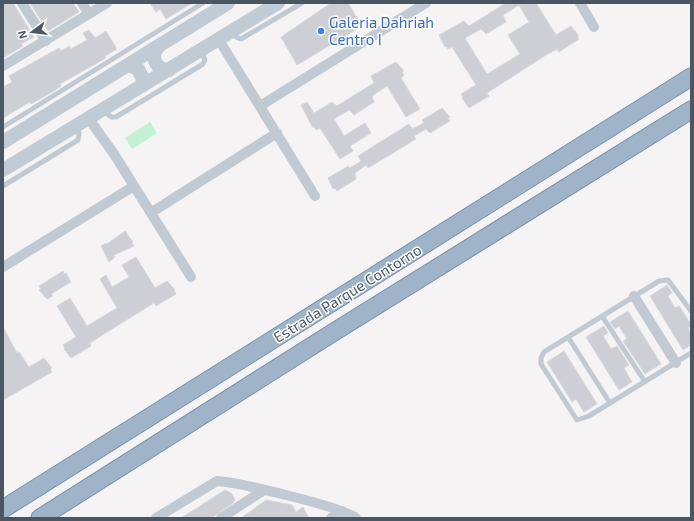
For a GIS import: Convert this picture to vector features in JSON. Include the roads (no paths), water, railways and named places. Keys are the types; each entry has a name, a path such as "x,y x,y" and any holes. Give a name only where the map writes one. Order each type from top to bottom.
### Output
{"highway":[{"name":"Estrada Parque Contorno","path":"3,509 691,77"},
{"name":"Estrada Parque Contorno","path":"40,518 380,303 691,110"},
{"path":"367,280 365,295 373,302 380,303"},
{"path":"321,310 332,315 335,323 334,332"}],"main road":[{"path":"3,142 228,3"},
{"path":"3,170 278,3"},
{"path":"158,47 154,54 154,60 161,69 169,70"},
{"path":"129,65 138,69 143,79 142,86"}],"street":[{"path":"22,3 46,41"},
{"path":"82,3 89,14"},
{"path":"3,66 107,3"},
{"path":"260,106 426,3"},
{"path":"580,3 594,27"},
{"path":"218,40 315,196"},
{"path":"89,119 152,212 191,277"},
{"path":"152,212 277,134"},
{"path":"3,267 134,186"},
{"path":"634,296 676,363"},
{"path":"156,518 214,482 226,482 264,490 342,511 356,518"},
{"path":"221,518 264,490"},
{"path":"331,518 342,511"}],"lane":[{"path":"3,127 203,3"},
{"path":"232,31 236,37 241,39 302,3"},
{"path":"104,110 111,117 116,117 203,64 205,60 201,50"},
{"path":"3,186 78,140 79,133 74,128"},
{"path":"691,311 668,280 659,281 544,352 541,358 541,364 577,420 583,419 610,404 691,353"},
{"path":"602,316 645,382"},
{"path":"568,337 610,404"}],"place":[{"name":"Galeria Dahriah Centro I","path":"321,31"}]}
